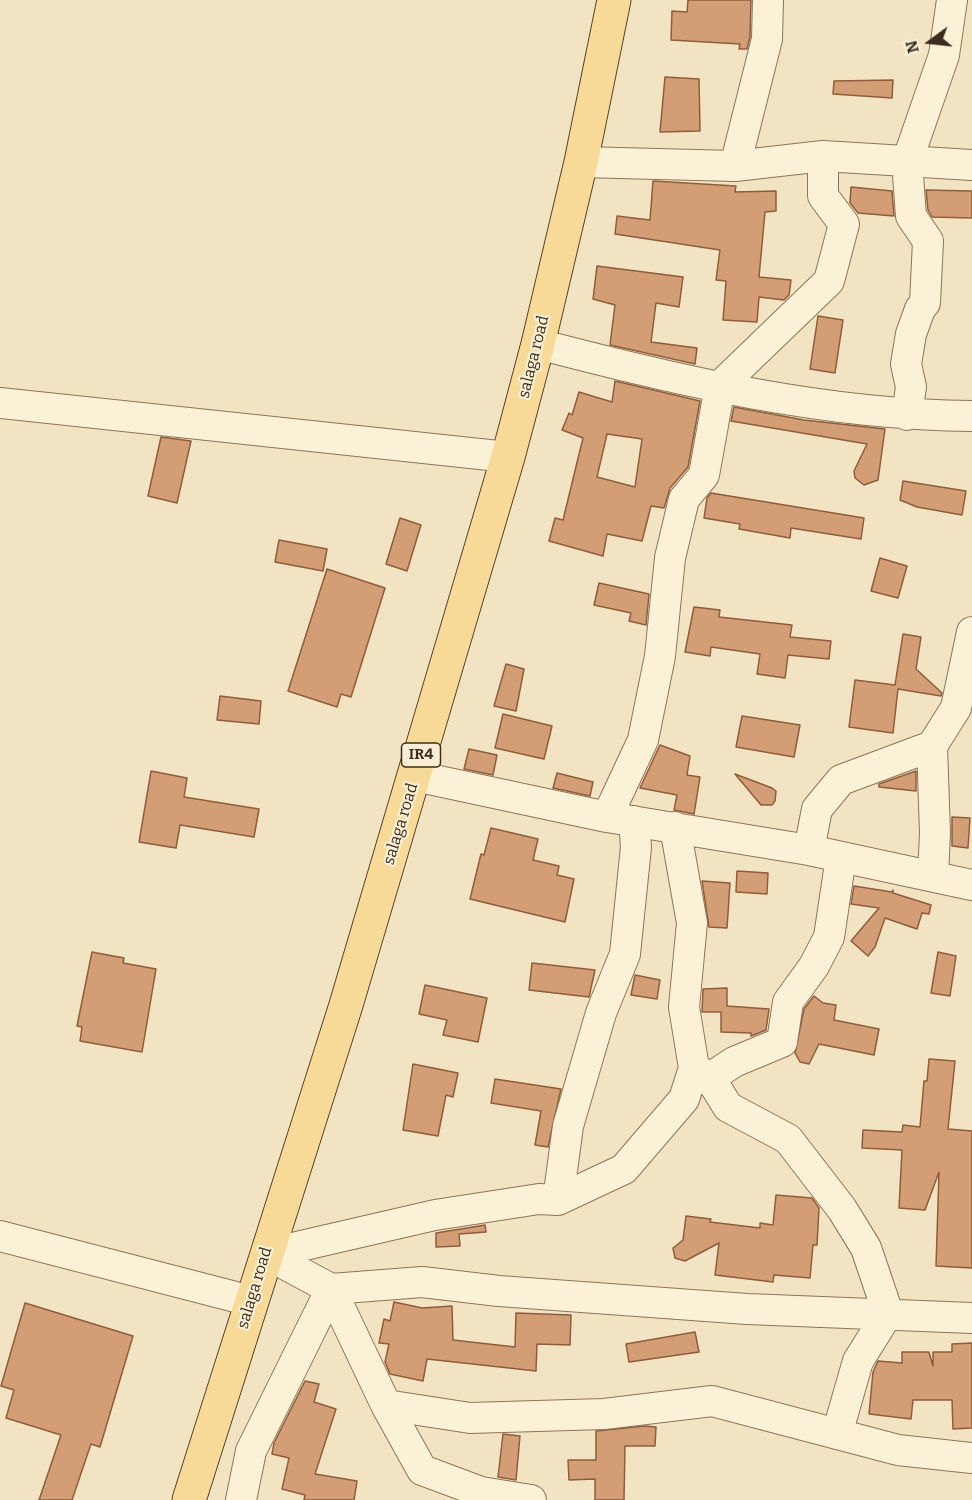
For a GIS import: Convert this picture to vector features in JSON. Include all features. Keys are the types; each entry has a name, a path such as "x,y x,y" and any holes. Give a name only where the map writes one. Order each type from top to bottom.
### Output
{"main road":[{"name":"salaga road","path":"189,1500 346,1005 508,457 538,344 581,162 614,0"}],"street":[{"path":"735,166 767,39 768,0"},
{"path":"907,415 911,387 906,364 911,334 920,309 925,303 924,284 928,241 911,216 907,162 944,55 952,0"},
{"path":"581,162 735,166 823,156 972,165"},
{"path":"558,1200 568,1126 600,1012 626,954 636,847 621,819 643,740 660,656 670,558 684,499 704,475 720,386 829,281 844,224 823,196 823,156"},
{"path":"538,344 651,374 720,386 907,415 972,416"},
{"path":"0,403 508,457"},
{"path":"933,876 935,833 932,746 956,708 972,632"},
{"path":"809,850 817,809 841,780 932,746"},
{"path":"415,776 621,819 675,826 809,850 972,885"},
{"path":"675,826 692,923 684,1007 702,1073 728,1107 788,1139 842,1209 866,1248 888,1313"},
{"path":"266,1254 435,1215 539,1199 558,1200 624,1169 702,1073 782,1042 788,1002 814,966 829,937 842,857"},
{"path":"0,1236 252,1301"},
{"path":"266,1254 331,1289 422,1282 499,1292 747,1309 972,1318"},
{"path":"331,1289 386,1405 422,1470 482,1496 531,1500"},
{"path":"241,1500 251,1451 331,1289"},
{"path":"837,1434 858,1361 888,1313"},
{"path":"386,1405 470,1418 604,1414 712,1401 898,1450 972,1458"}],"building":[{"path":"688,0 751,0 750,37 747,49 739,49 740,44 671,40 672,11 687,12"},
{"path":"665,77 699,79 700,131 660,132"},
{"path":"893,80 892,98 833,94 834,81"},
{"path":"653,181 736,186 735,192 776,191 776,211 765,212 759,277 791,280 789,295 784,300 759,297 757,322 723,320 726,281 716,280 720,250 615,234 617,216 650,220"},
{"path":"851,187 892,191 894,216 858,213 850,203"},
{"path":"926,190 972,191 972,218 932,217 928,210"},
{"path":"597,266 683,277 679,307 656,303 651,342 697,348 695,364 610,345 615,305 593,299"},
{"path":"818,316 843,320 835,373 810,369"},
{"path":"615,381 700,401 688,467 670,488 664,508 651,506 642,541 607,534 603,556 549,541 555,518 563,520 583,438 562,430 569,413 572,415 579,392 612,402","holes":["607,434 642,439 635,487 597,477"]},
{"path":"734,407 804,420 885,429 878,480 864,485 855,478 854,471 867,444 731,421"},
{"path":"161,437 191,441 177,503 148,496"},
{"path":"903,481 966,491 962,515 917,507 900,500"},
{"path":"711,493 864,518 861,539 791,528 790,538 739,529 740,524 704,518 707,498"},
{"path":"400,518 421,525 407,571 386,564"},
{"path":"279,540 327,549 323,571 275,562"},
{"path":"880,558 907,566 898,598 871,591"},
{"path":"327,569 385,588 351,697 341,694 337,707 288,691"},
{"path":"599,583 649,594 646,625 629,621 631,613 594,605"},
{"path":"694,607 720,610 719,617 792,625 790,637 831,641 829,659 788,655 785,678 757,674 760,654 711,647 710,656 685,652"},
{"path":"903,634 921,637 916,669 942,693 941,696 898,689 893,733 849,727 855,680 895,685"},
{"path":"506,664 524,669 516,711 494,706"},
{"path":"220,696 261,701 259,724 217,720"},
{"path":"503,714 552,726 544,759 495,748"},
{"path":"742,716 800,725 794,757 736,747"},
{"path":"660,745 690,756 687,775 700,777 694,814 674,810 677,795 640,788"},
{"path":"469,749 497,755 493,775 464,769"},
{"path":"151,771 187,778 184,797 259,809 254,837 180,825 176,848 139,842"},
{"path":"916,771 916,791 879,787 879,784"},
{"path":"557,773 593,782 590,796 553,788"},
{"path":"735,774 776,791 772,805 761,805"},
{"path":"952,817 970,818 968,848 952,846"},
{"path":"491,828 538,839 533,860 559,866 557,875 574,879 565,922 470,899 481,854 484,855"},
{"path":"737,871 768,873 767,894 736,892"},
{"path":"702,881 730,883 727,928 709,927"},
{"path":"854,886 892,892 893,890 893,893 931,905 929,914 922,913 917,929 885,918 875,947 868,956 851,941 879,908 851,904"},
{"path":"92,952 124,958 123,963 156,969 142,1052 80,1041 82,1027 77,1026"},
{"path":"938,952 956,956 950,996 931,993"},
{"path":"532,963 595,970 589,997 529,990"},
{"path":"635,975 660,980 657,999 631,995"},
{"path":"425,985 487,998 478,1042 443,1035 447,1020 419,1014"},
{"path":"727,988 727,1006 769,1009 766,1030 751,1036 751,1033 721,1032 721,1012 702,1012 703,989"},
{"path":"814,996 823,1003 836,1005 834,1020 879,1029 874,1055 819,1044 809,1064 800,1062 795,1053 804,1009"},
{"path":"929,1059 955,1061 948,1129 972,1131 972,1268 936,1266 939,1172 925,1210 899,1208 902,1150 862,1148 863,1130 902,1132 903,1125 920,1127 924,1081 927,1081"},
{"path":"413,1064 458,1073 453,1097 446,1095 438,1136 403,1130"},
{"path":"495,1079 561,1089 548,1147 535,1145 541,1111 491,1103"},
{"path":"776,1195 812,1198 819,1208 817,1245 813,1245 810,1278 774,1275 773,1282 715,1275 719,1243 685,1261 675,1258 673,1248 683,1240 686,1216 711,1219 710,1222 760,1228 760,1223 773,1225"},
{"path":"485,1225 486,1232 459,1234 460,1246 436,1247 436,1233"},
{"path":"394,1302 422,1308 452,1306 453,1340 515,1347 516,1313 571,1315 570,1345 537,1344 536,1371 427,1359 423,1381 390,1374 385,1362 389,1344 379,1343 384,1319 390,1321"},
{"path":"25,1303 133,1336 100,1447 91,1444 72,1500 39,1500 61,1435 6,1418 14,1390 1,1386"},
{"path":"695,1332 699,1352 629,1362 626,1344"},
{"path":"972,1343 972,1428 953,1429 952,1400 913,1400 911,1419 869,1414 873,1372 878,1361 902,1363 902,1352 929,1352 933,1366 933,1352 952,1352 952,1344"},
{"path":"305,1381 319,1384 314,1402 336,1409 315,1474 357,1481 354,1500 304,1500 305,1495 282,1489 289,1458 272,1454 274,1443"},
{"path":"656,1427 655,1446 625,1446 624,1500 595,1500 595,1479 569,1480 568,1460 596,1460 596,1431"},
{"path":"503,1434 520,1436 516,1480 498,1477"}]}
